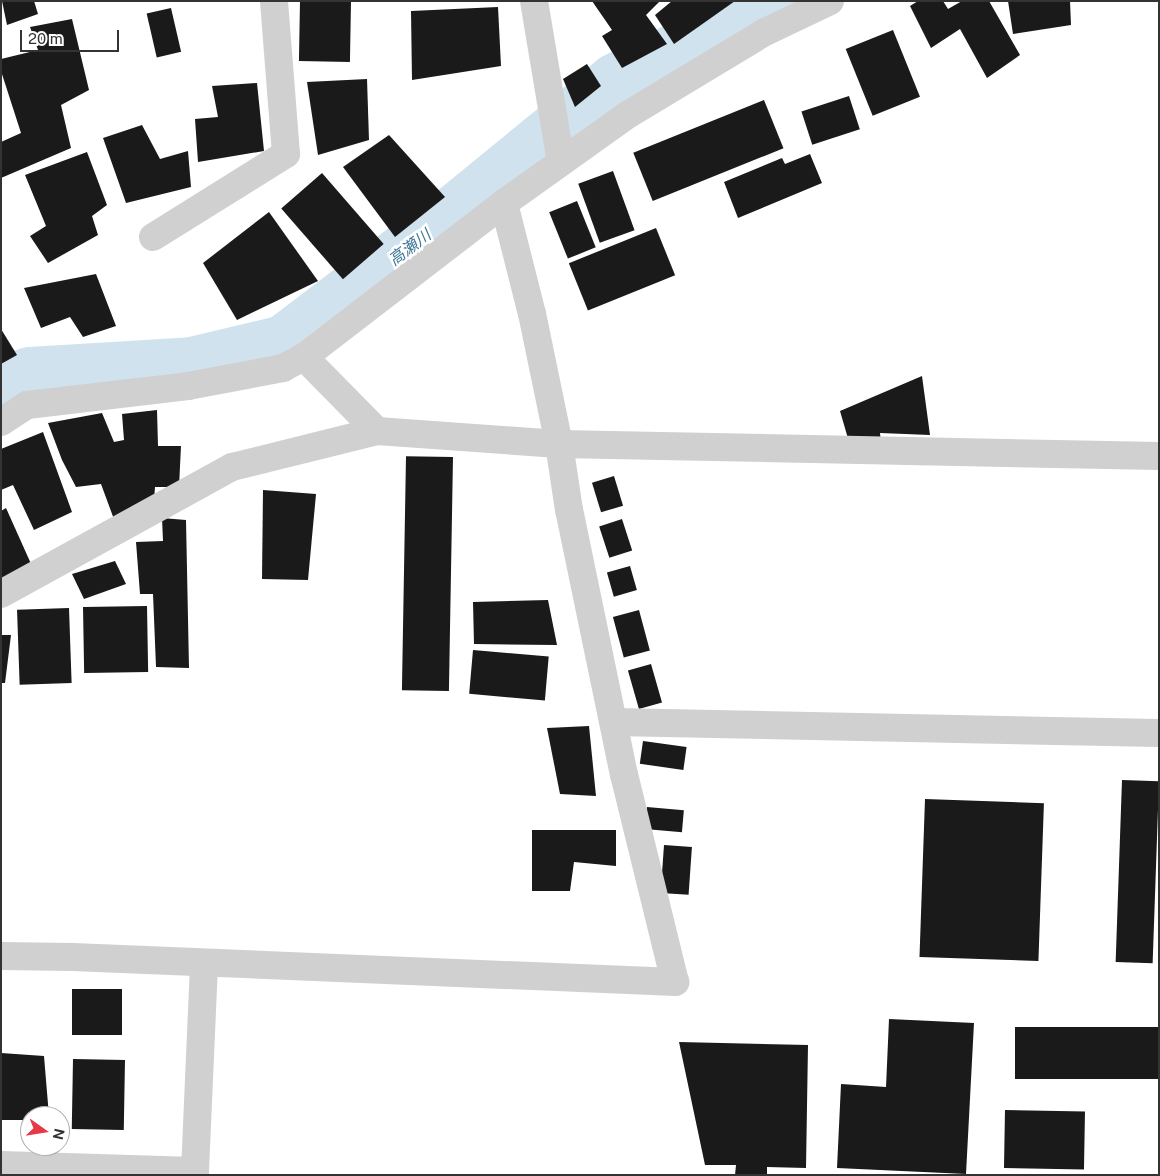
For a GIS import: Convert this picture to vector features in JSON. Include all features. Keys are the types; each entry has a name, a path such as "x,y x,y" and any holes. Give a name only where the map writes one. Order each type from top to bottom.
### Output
{"street":[{"path":"153,237 286,154 274,1"},
{"path":"534,1 561,162"},
{"path":"1,422 27,405 188,386 283,368 304,357 504,203 629,114 765,32 830,1"},
{"path":"1,956 675,982 614,722 532,314 504,203"},
{"path":"304,357 377,432"},
{"path":"1,594 232,467 377,432 559,444 1159,456"},
{"path":"614,722 1159,733"},
{"path":"1,1165 195,1171 204,963"}],"building":[{"path":"2,1 34,1 38,14 7,25"},
{"path":"300,1 351,2 350,62 299,61"},
{"path":"592,1 660,1 646,15 667,44 622,68 602,36 612,30"},
{"path":"672,1 735,1 674,44 655,15"},
{"path":"918,1 943,1 948,9 962,1 989,1 1020,55 987,78 960,29 931,48 910,6"},
{"path":"1008,1 1070,1 1071,25 1013,34"},
{"path":"498,7 501,66 412,80 411,11"},
{"path":"171,8 181,52 157,57 147,14"},
{"path":"72,19 89,90 61,105 71,148 1,178 1,142 21,133 1,71 1,59 38,50 30,27"},
{"path":"893,30 920,97 873,116 846,49"},
{"path":"587,64 601,86 575,107 563,79"},
{"path":"367,79 369,140 318,155 307,82"},
{"path":"257,83 264,151 198,162 195,119 218,117 212,86"},
{"path":"849,96 860,129 812,145 801,111"},
{"path":"764,100 783,148 653,201 633,153"},
{"path":"142,125 160,159 188,151 191,187 126,203 103,138"},
{"path":"389,135 445,197 395,237 343,167"},
{"path":"87,152 107,205 92,216 98,235 48,263 30,236 46,226 25,175"},
{"path":"810,154 822,183 738,218 724,182 782,158 785,164"},
{"path":"613,171 635,230 600,243 578,184"},
{"path":"322,173 384,244 343,279 281,208"},
{"path":"577,201 596,247 568,259 549,212"},
{"path":"269,212 318,281 237,320 203,263"},
{"path":"656,228 675,275 588,310 569,263"},
{"path":"96,274 116,326 83,337 70,317 41,328 24,288"},
{"path":"1,329 17,355 1,364"},
{"path":"922,376 930,435 880,433 881,442 849,442 840,411"},
{"path":"157,410 158,446 181,446 179,487 155,487 154,501 115,522 101,484 76,487 62,460 48,423 102,413 114,442 124,440 122,414"},
{"path":"43,432 72,512 34,530 13,485 1,490 1,449"},
{"path":"406,456 453,457 449,691 402,690"},
{"path":"614,476 623,506 601,512 592,483"},
{"path":"263,490 316,494 308,580 262,579"},
{"path":"6,508 32,566 1,581 1,511"},
{"path":"162,518 186,520 189,668 156,667 153,594 140,594 136,542 163,541"},
{"path":"622,519 632,550 609,558 599,526"},
{"path":"115,561 126,584 84,599 72,574"},
{"path":"630,566 637,590 614,597 607,573"},
{"path":"548,600 557,645 474,644 473,602"},
{"path":"147,606 148,672 84,673 83,607"},
{"path":"69,608 72,683 20,685 17,610"},
{"path":"639,610 650,651 624,658 613,617"},
{"path":"1,635 11,635 5,683 1,683"},
{"path":"473,650 549,657 545,700 469,694"},
{"path":"651,664 662,702 639,709 628,671"},
{"path":"589,726 596,796 560,794 547,728"},
{"path":"643,741 687,747 683,770 640,764"},
{"path":"1122,780 1159,781 1153,963 1116,962"},
{"path":"925,799 1044,803 1038,961 919,957"},
{"path":"647,807 684,810 682,832 645,829"},
{"path":"532,830 616,830 616,866 574,862 570,891 532,891"},
{"path":"664,845 692,847 689,895 661,893"},
{"path":"72,989 122,989 122,1035 72,1035"},
{"path":"889,1019 974,1023 966,1174 837,1168 841,1084 886,1087"},
{"path":"1015,1027 1158,1027 1158,1079 1015,1079"},
{"path":"679,1042 808,1045 806,1168 767,1167 767,1175 735,1175 736,1165 705,1165"},
{"path":"1,1053 44,1056 48,1106 20,1106 20,1120 1,1120"},
{"path":"73,1059 125,1060 124,1130 72,1129"},
{"path":"1005,1110 1085,1111 1084,1169 1004,1168"}],"waterway":[{"name":"高瀬川","path":"1,386 30,376 192,366 284,344 447,220 616,82 778,1"}]}
